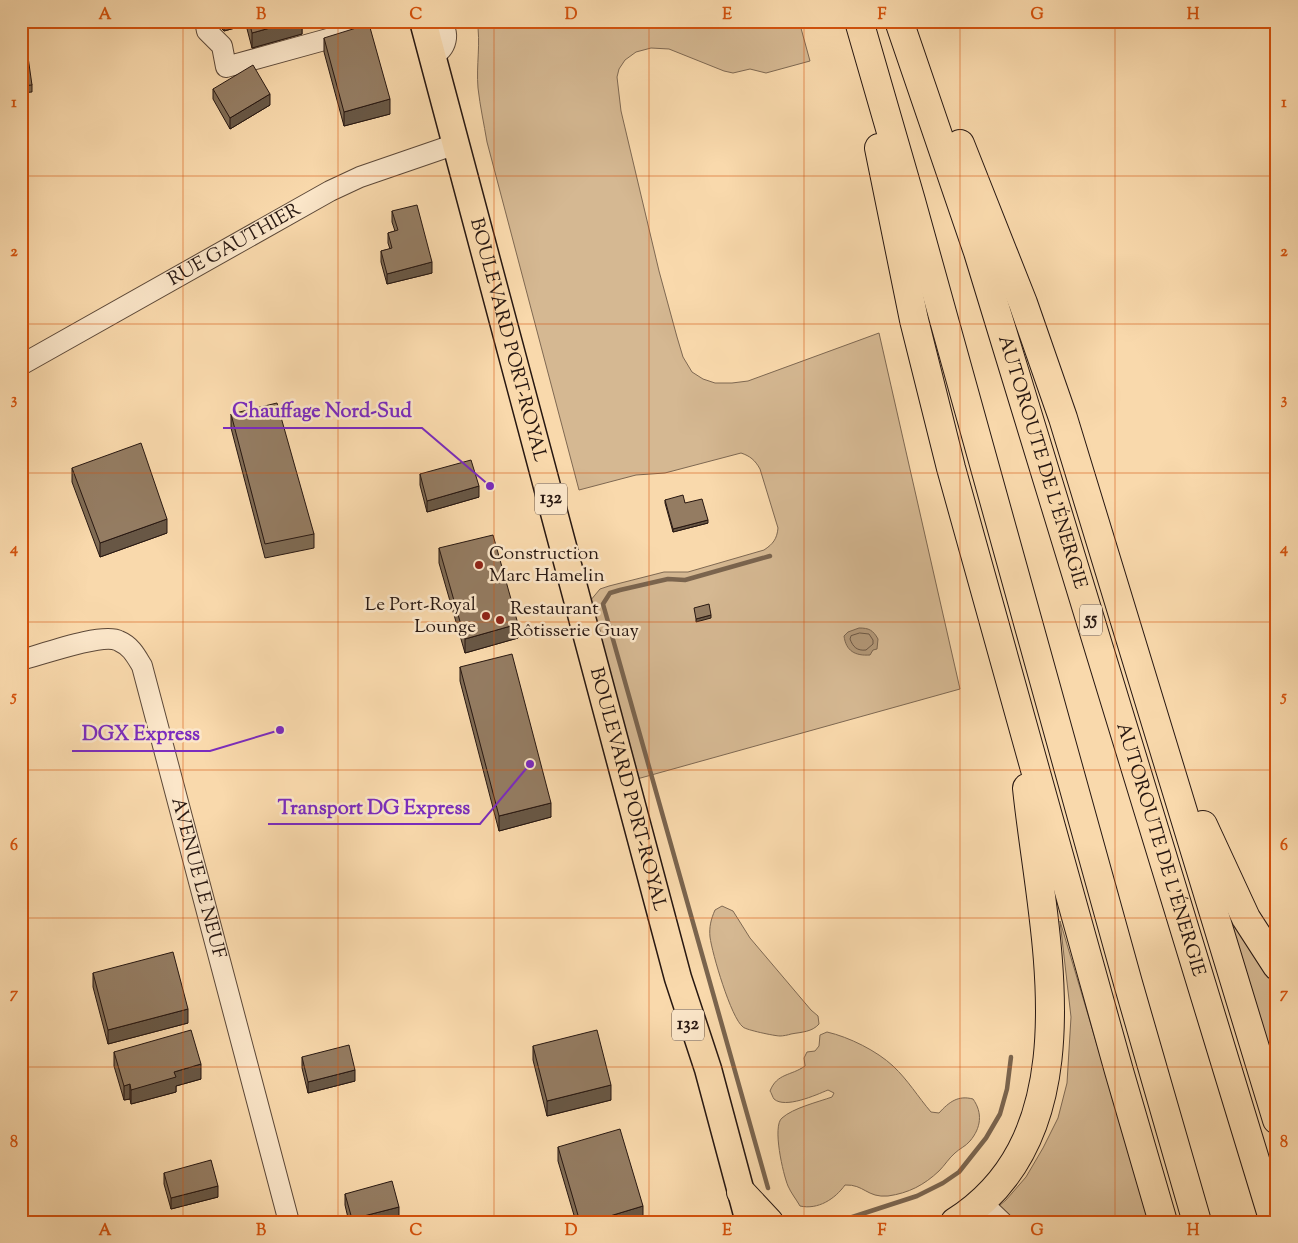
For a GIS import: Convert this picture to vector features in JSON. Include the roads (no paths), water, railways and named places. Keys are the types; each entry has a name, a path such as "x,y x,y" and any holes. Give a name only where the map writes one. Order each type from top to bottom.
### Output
{"highway":[{"path":"853,21 918,337 951,468 1163,1222"},
{"path":"859,21 1128,983 1197,1222"},
{"name":"AUTOROUTE DE L'ÉNERGIE","path":"899,21 978,252 1274,1222"},
{"path":"909,21 1003,249 1033,329 1077,461 1277,1120"},
{"path":"955,1222 981,1202 1008,1173 1034,1116 1044,1081 1050,1037 1051,991 1048,946 1033,844 1019,712"},
{"path":"1158,728 1239,904 1277,966"},
{"path":"741,1192 769,1222"}],"main road":[{"name":"BOULEVARD PORT-ROYAL","path":"423,21 678,978 715,1154 734,1222"},
{"name":"BOULEVARD PORT-ROYAL","path":"678,978 708,1069 749,1222"}],"street":[{"path":"205,21 207,31 222,46 226,67 346,34 342,21"},
{"path":"432,56 442,50 446,42 445,29 439,21"},
{"name":"RUE GAUTHIER","path":"21,365 330,191 386,167 456,144"},
{"name":"AVENUE LE NEUF","path":"21,660 97,639 118,640 134,651 142,666 289,1222"},
{"path":"981,1202 1002,1222"}],"water":[{"path":"859,628 870,630 878,639 877,649 873,650 870,655 860,655 852,651 845,641 844,636 848,632"}],"waterway":[{"path":"768,1188 603,604 610,593 620,590 668,579 685,580 770,556"},
{"path":"837,1222 917,1196 943,1183 959,1172 986,1138 1000,1114 1007,1089 1011,1057"}],"place":[{"name":"Chauffage Nord-Sud","path":"490,486"},
{"name":"Construction Marc Hamelin","path":"479,565"},
{"name":"Le Port-Royal Lounge","path":"486,616"},
{"name":"Restaurant Rôtisserie Guay","path":"500,620"},
{"name":"DGX Express","path":"280,730"},
{"name":"Transport DG Express","path":"530,764"}]}
